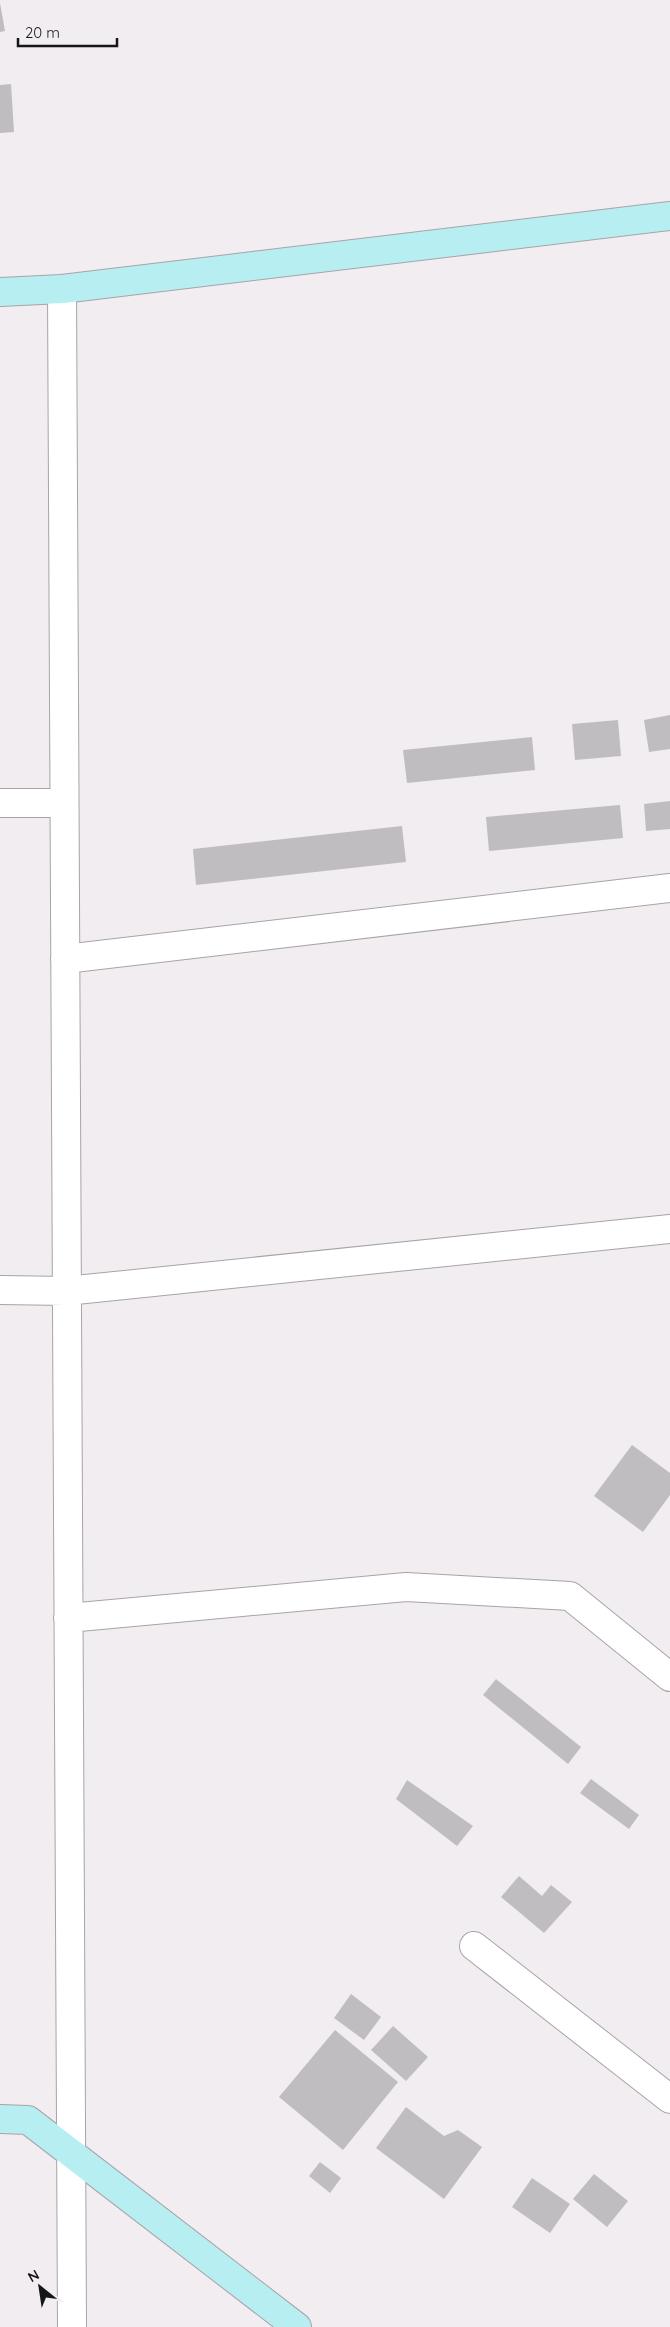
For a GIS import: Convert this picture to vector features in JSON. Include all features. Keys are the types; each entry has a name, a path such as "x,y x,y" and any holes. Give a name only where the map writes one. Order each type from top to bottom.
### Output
{"street":[{"path":"0,292 62,288 670,216"},
{"path":"62,288 72,2327"},
{"path":"0,803 64,803"},
{"path":"65,959 670,888"},
{"path":"0,1290 66,1291 670,1229"},
{"path":"68,1618 406,1587 570,1596 670,1677"},
{"path":"474,1946 670,2099"},
{"path":"0,2119 28,2120 297,2327"}],"building":[{"path":"0,3 5,31 0,32"},
{"path":"11,84 14,132 0,133 0,85"},
{"path":"670,715 670,749 649,752 644,720"},
{"path":"618,720 621,756 575,760 572,724"},
{"path":"532,737 535,770 407,783 403,750"},
{"path":"670,801 670,829 646,831 644,804"},
{"path":"620,805 623,838 489,851 486,817"},
{"path":"402,826 406,862 196,885 193,849"},
{"path":"632,1445 670,1473 670,1495 643,1532 594,1496"},
{"path":"496,1679 581,1747 568,1764 483,1695"},
{"path":"591,1779 639,1815 629,1829 580,1793"},
{"path":"407,1780 473,1826 457,1846 396,1799"},
{"path":"519,1876 542,1896 551,1885 572,1902 544,1933 501,1897"},
{"path":"351,1994 381,2017 364,2040 334,2018"},
{"path":"393,2026 428,2057 406,2081 371,2050"},
{"path":"335,2030 398,2082 343,2150 279,2097"},
{"path":"406,2107 444,2136 458,2130 482,2147 444,2199 376,2148"},
{"path":"320,2162 341,2178 330,2193 309,2176"},
{"path":"594,2174 628,2201 607,2227 573,2199"},
{"path":"532,2178 570,2204 550,2233 512,2207"}]}
